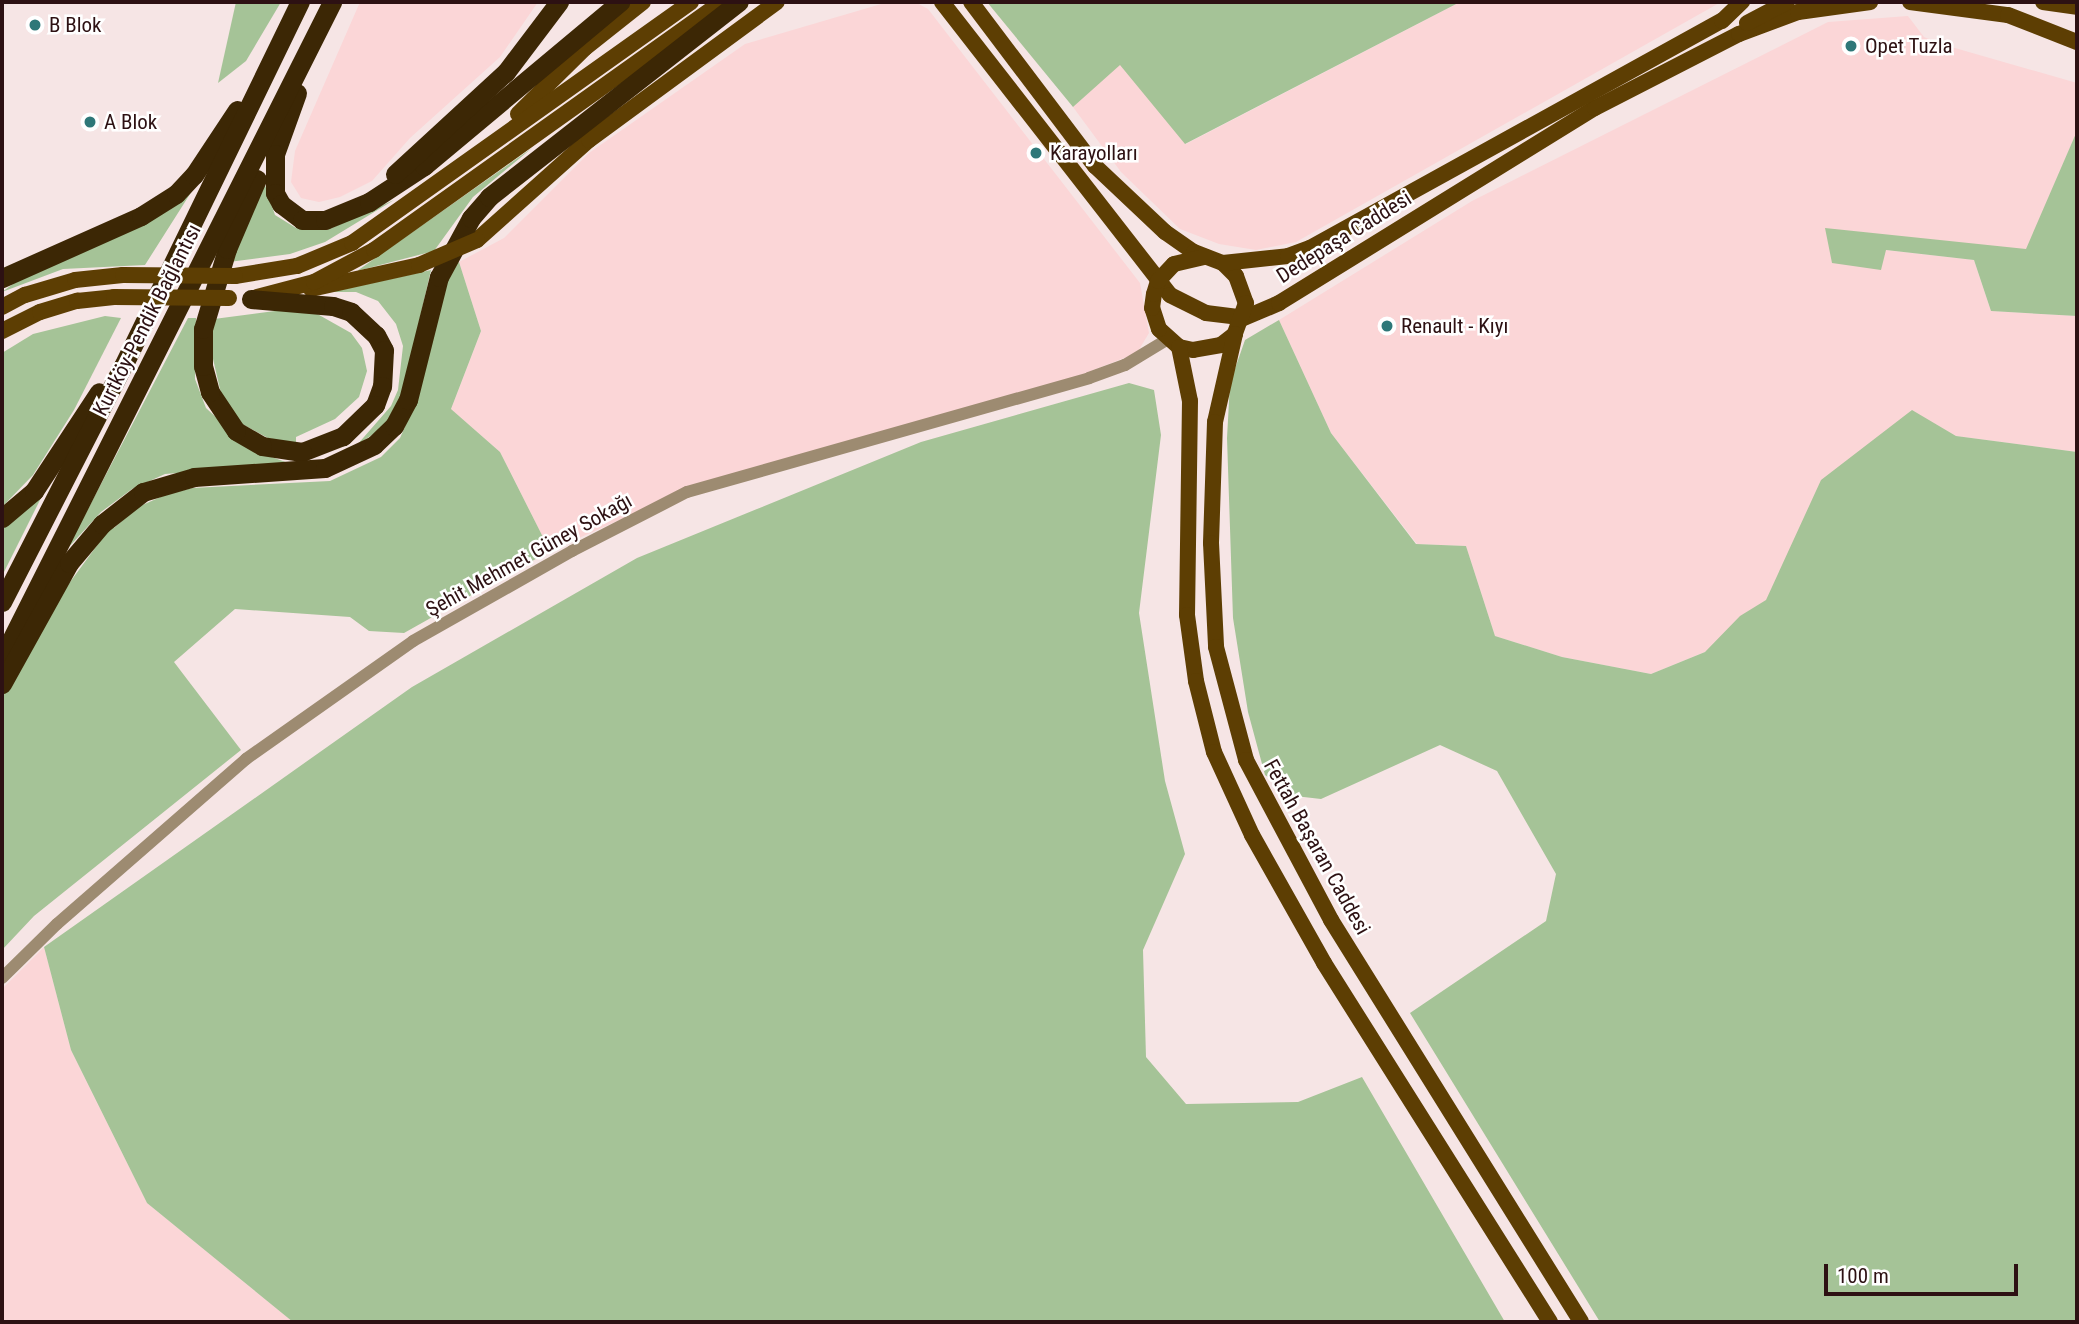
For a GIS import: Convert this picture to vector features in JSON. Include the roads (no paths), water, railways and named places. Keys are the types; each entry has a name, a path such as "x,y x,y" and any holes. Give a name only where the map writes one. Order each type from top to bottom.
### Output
{"highway":[{"name":"Kurtköy-Pendik Bağlantısı","path":"2,602 124,366 300,2"},
{"name":"Kurtköy-Pendik Bağlantısı","path":"2,659 332,2"},
{"path":"302,220 346,209 381,186 506,72 559,2"},
{"path":"307,55 286,131 275,154 272,179 281,204 302,220 338,216 416,172 620,2"},
{"path":"2,684 69,563 102,524 143,492 194,477 316,470 349,460 374,445 394,426 408,400 439,277 455,240 489,197 599,100 739,2"},
{"path":"2,278 96,236 176,194 194,176 272,60"},
{"path":"251,299 333,306 351,312 376,335 384,350 382,386 375,405 343,436 302,452 262,446 236,431 222,413 203,366 203,329 228,249 260,171 271,124"},
{"path":"2,271 96,236"},
{"path":"2,519 34,491 92,400 124,366"}],"main road":[{"path":"489,143 568,63 643,2"},
{"path":"2,307 75,280 123,275 235,276 297,266 352,243 489,143 691,2"},
{"path":"251,299 314,282 354,262 599,100 722,2"},
{"path":"2,331 40,312 114,297 251,299 419,265 477,240 589,141 777,2"},
{"path":"942,2 1158,281 1184,305 1206,313 1244,318 1243,289 1223,263 1205,257 1165,232 1096,166 971,2"},
{"name":"Dedepaşa Caddesi","path":"1223,263 1288,256 1310,247 1722,21 1742,2"},
{"path":"1676,66 1787,2"},
{"name":"Dedepaşa Caddesi","path":"1244,318 1279,303 1595,108 1676,66 1740,34 1798,12 1870,2"},
{"path":"1910,2 2008,15 2077,42"},
{"path":"2043,2 2077,7"},
{"path":"2053,2 2077,7"},
{"path":"1205,257 1174,264 1158,281 1154,318 1174,343 1190,401 1187,615 1196,681 1214,752 1252,835 1324,963 1549,1322"},
{"name":"Fettah Başaran Caddesi","path":"1244,318 1235,334 1215,422 1211,543 1216,647 1246,760 1331,920 1581,1322"},
{"path":"1174,343 1207,350 1235,334"}],"street":[{"name":"Şehit Mehmet Güney Sokağı","path":"2,978 57,924 246,760 413,640 572,551 687,492 1089,378 1174,343"}],"place":[{"name":"B Blok","path":"35,25"},
{"name":"Opet Tuzla","path":"1851,46"},
{"name":"A Blok","path":"90,122"},
{"name":"Karayolları","path":"1036,153"},
{"name":"Renault - Kıyı","path":"1387,326"}]}
